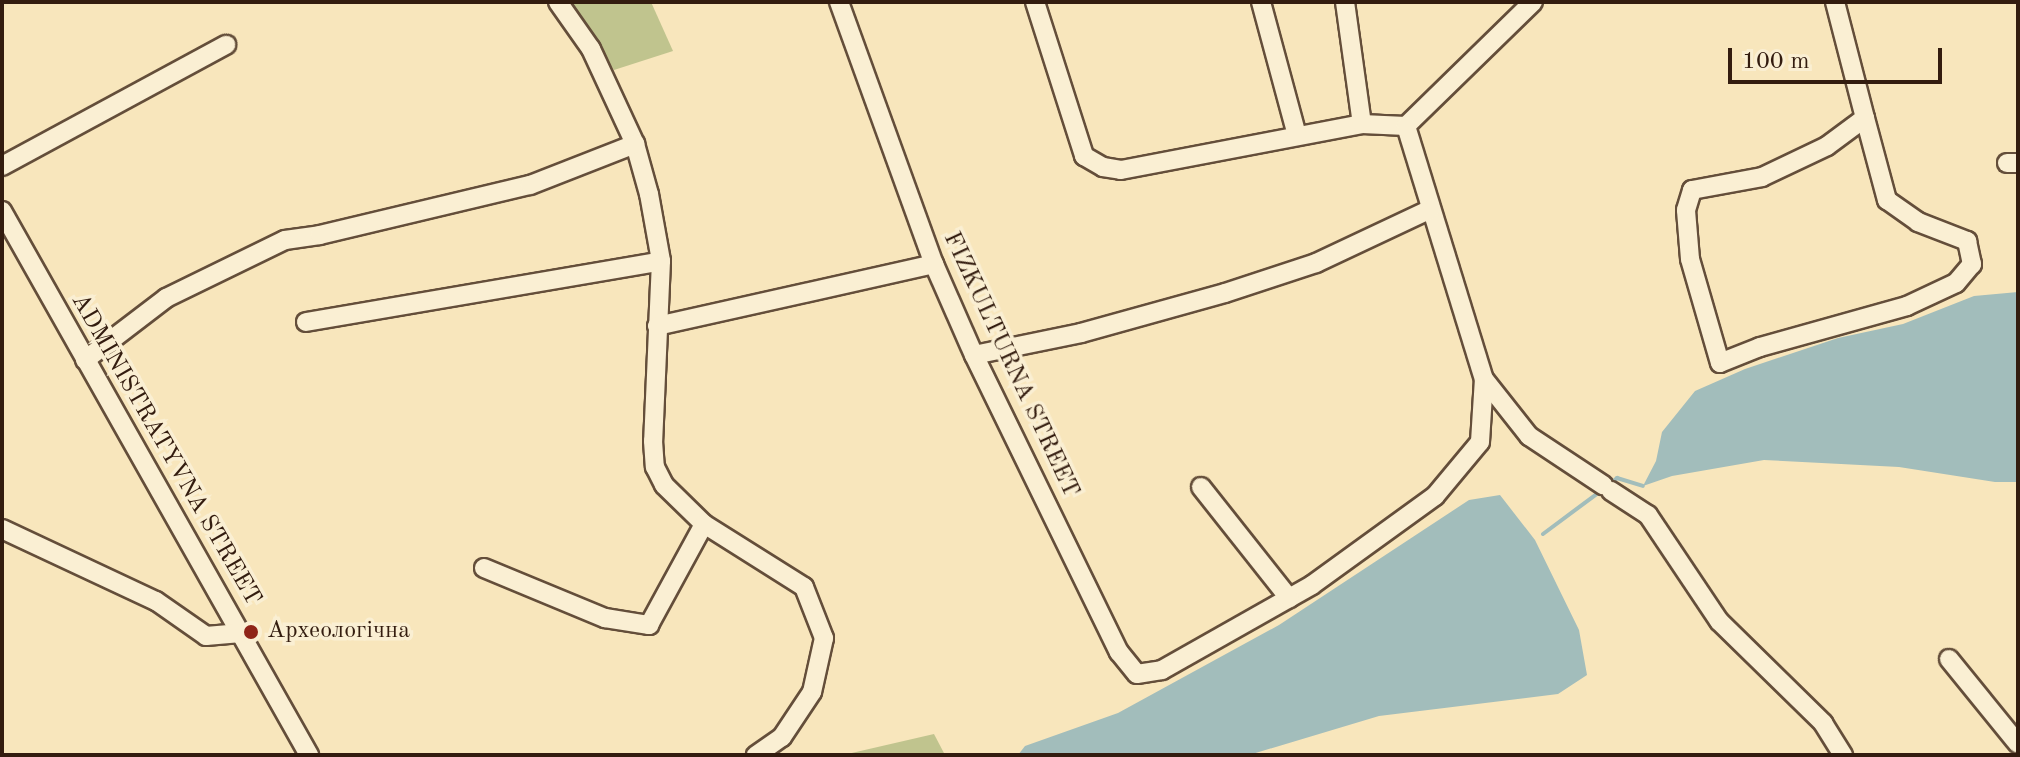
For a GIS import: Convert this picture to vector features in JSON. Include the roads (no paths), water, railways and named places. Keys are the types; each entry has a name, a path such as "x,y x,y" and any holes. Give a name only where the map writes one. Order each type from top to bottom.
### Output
{"street":[{"path":"558,2 591,49 635,144 661,261 655,467 664,485 704,524 804,587 824,638 812,692 782,737 756,755"},
{"name":"FIZKULTURNA STREET","path":"839,2 934,264 974,355 1119,652 1137,674 1162,670 1289,598"},
{"path":"1035,2 1084,156 1103,167 1121,170 1362,124 1406,126 1533,2"},
{"path":"1261,2 1297,135"},
{"path":"1345,2 1362,124"},
{"path":"1835,2 1887,200 1918,222 1967,241 1972,264 1956,283 1907,306 1760,347 1720,363 1690,259 1686,210 1692,190 1762,177 1827,146 1865,118"},
{"path":"2,166 226,45"},
{"path":"1201,487 1289,598 1435,496 1480,442 1484,379 1406,126"},
{"path":"85,360 166,298 285,240 320,235 530,185 635,144"},
{"path":"974,355 1081,333 1225,293 1316,263 1431,209"},
{"name":"ADMINISTRATYVNA STREET","path":"2,211 309,755"},
{"path":"306,322 661,261"},
{"path":"657,326 934,264"},
{"path":"1484,379 1529,436 1648,515 1719,621 1823,723 1843,755"},
{"path":"484,568 605,618 649,625 704,524"},
{"path":"2,529 156,601 206,636 241,633"},
{"path":"1949,659 2016,738"}],"water":[{"path":"2018,292 2018,482 1995,482 1899,467 1764,460 1672,476 1643,486 1656,461 1662,432 1695,391 1745,369 1838,338 1903,324 1974,296"},
{"path":"1500,495 1535,540 1579,630 1587,675 1558,694 1379,716 1249,755 1018,755 1025,746 1118,713 1279,625 1469,500"}],"waterway":[{"path":"1609,485 1617,478 1643,486"},
{"path":"1543,534 1602,490"}],"place":[{"name":"Археологічна","path":"251,632"}]}
